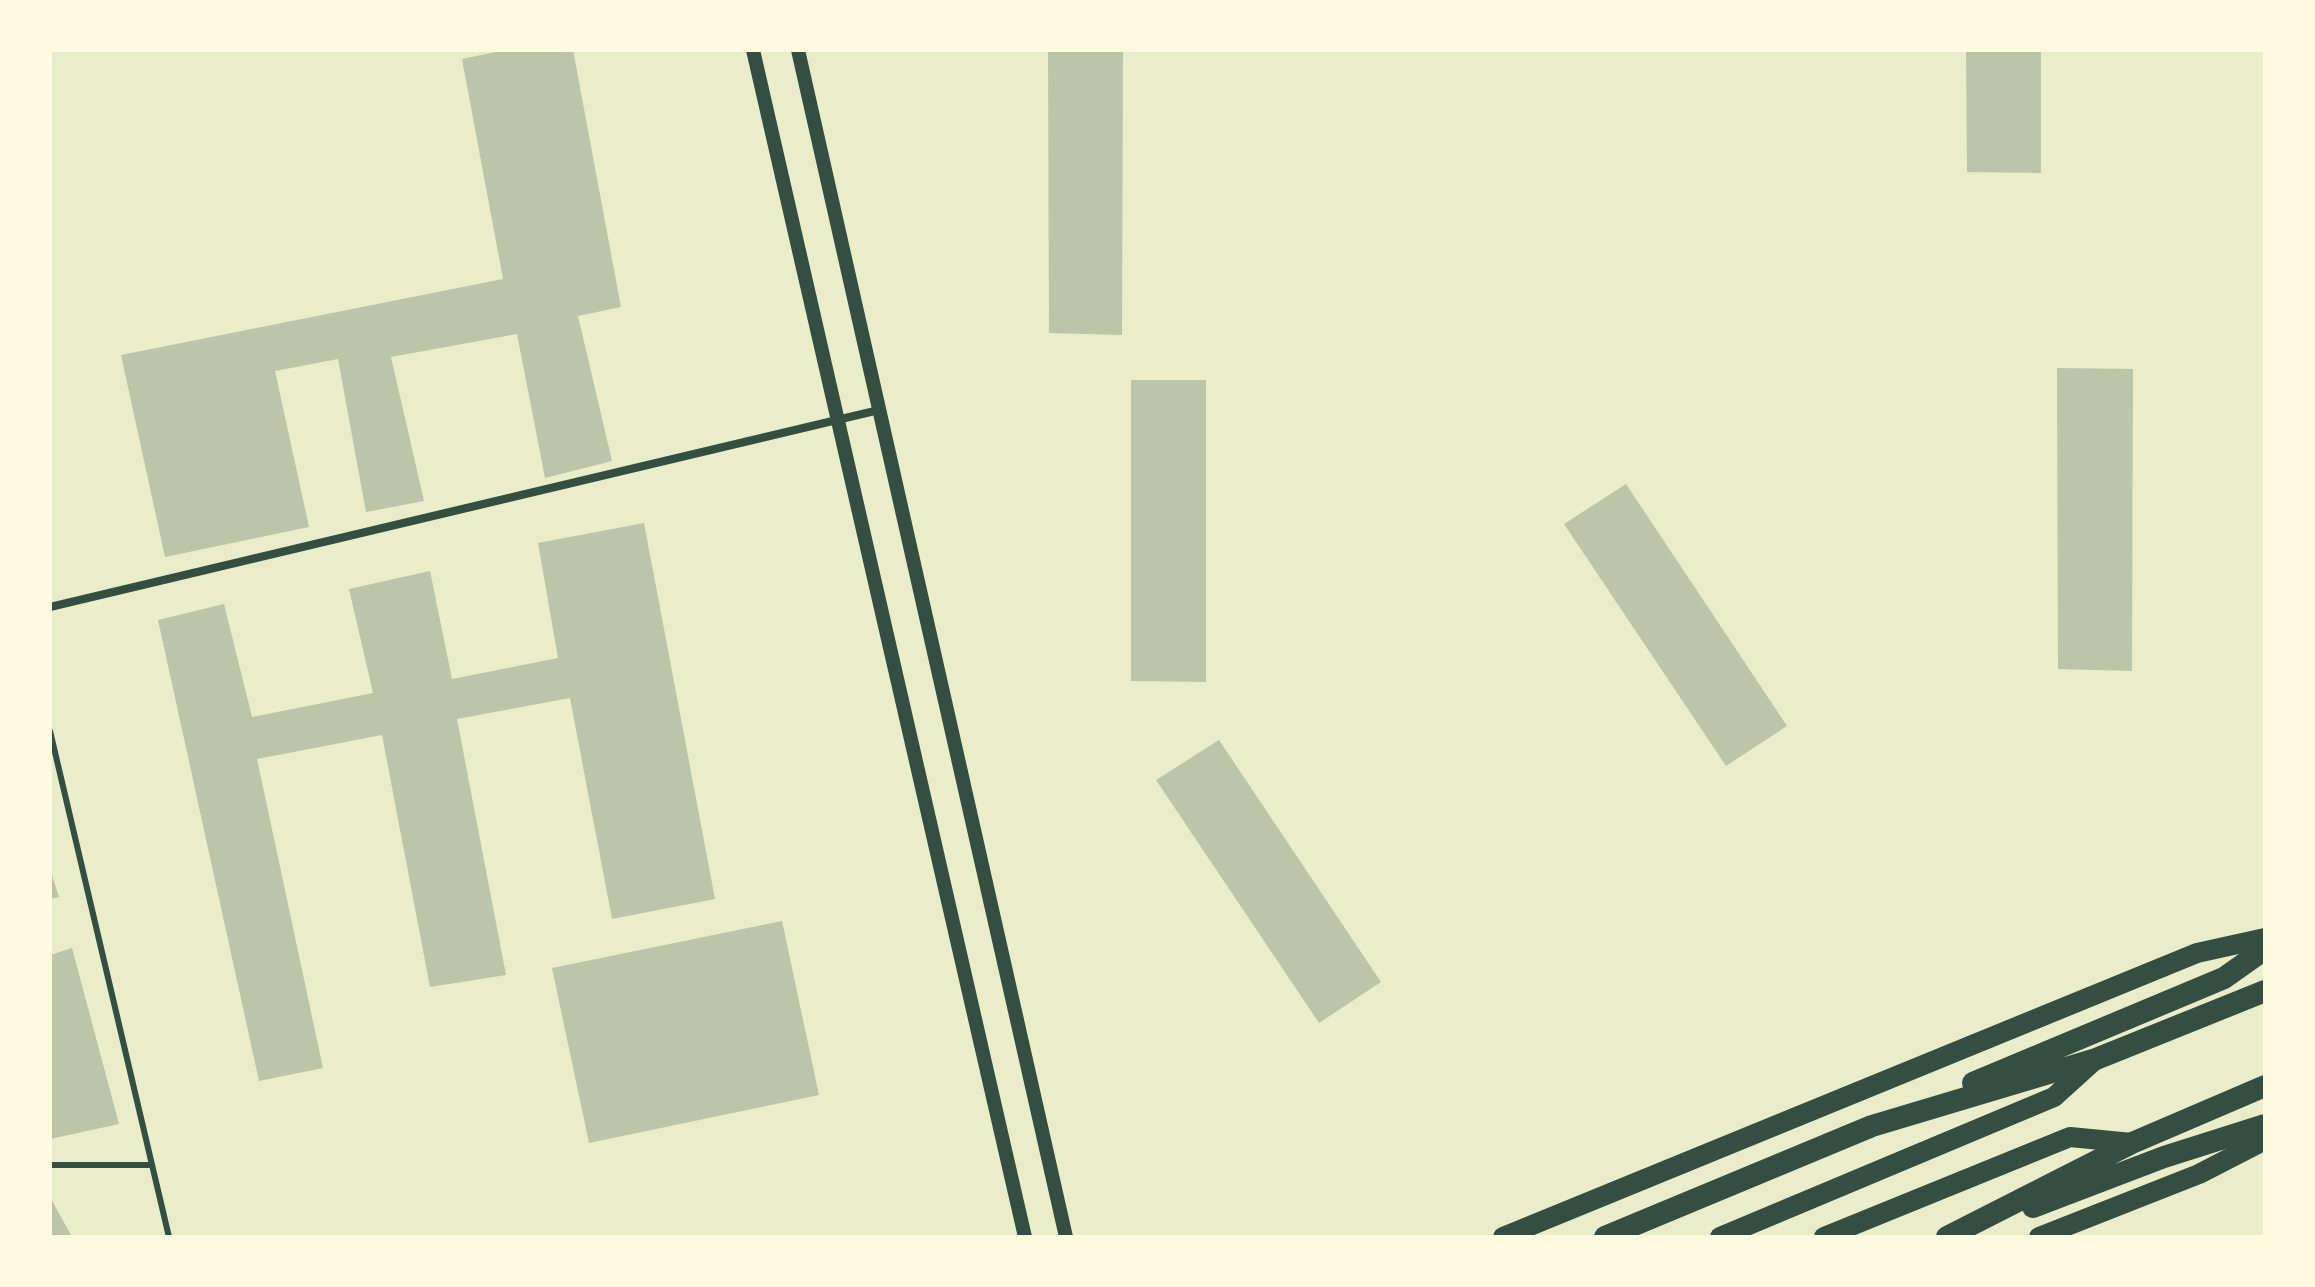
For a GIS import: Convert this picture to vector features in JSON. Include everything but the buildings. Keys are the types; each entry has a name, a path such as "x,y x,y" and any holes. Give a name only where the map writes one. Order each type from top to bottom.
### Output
{"highway":[{"path":"1605,1237 2224,978 2265,949"},
{"path":"1872,1126 2096,1059 2265,991"},
{"path":"1947,1237 2132,1143 2265,1086"},
{"path":"1954,1237 2164,1157 2265,1125"}],"main road":[{"path":"1503,1237 2197,953 2265,938"},
{"path":"1720,1237 2054,1097 2096,1059"},
{"path":"1824,1237 2070,1137 2132,1143"},
{"path":"2039,1237 2199,1174 2265,1140"}],"street":[{"path":"753,50 1025,1237"},
{"path":"798,50 1066,1237"},
{"path":"50,607 879,410"}],"lane":[{"path":"50,731 169,1237"},
{"path":"50,1165 152,1165"}]}
